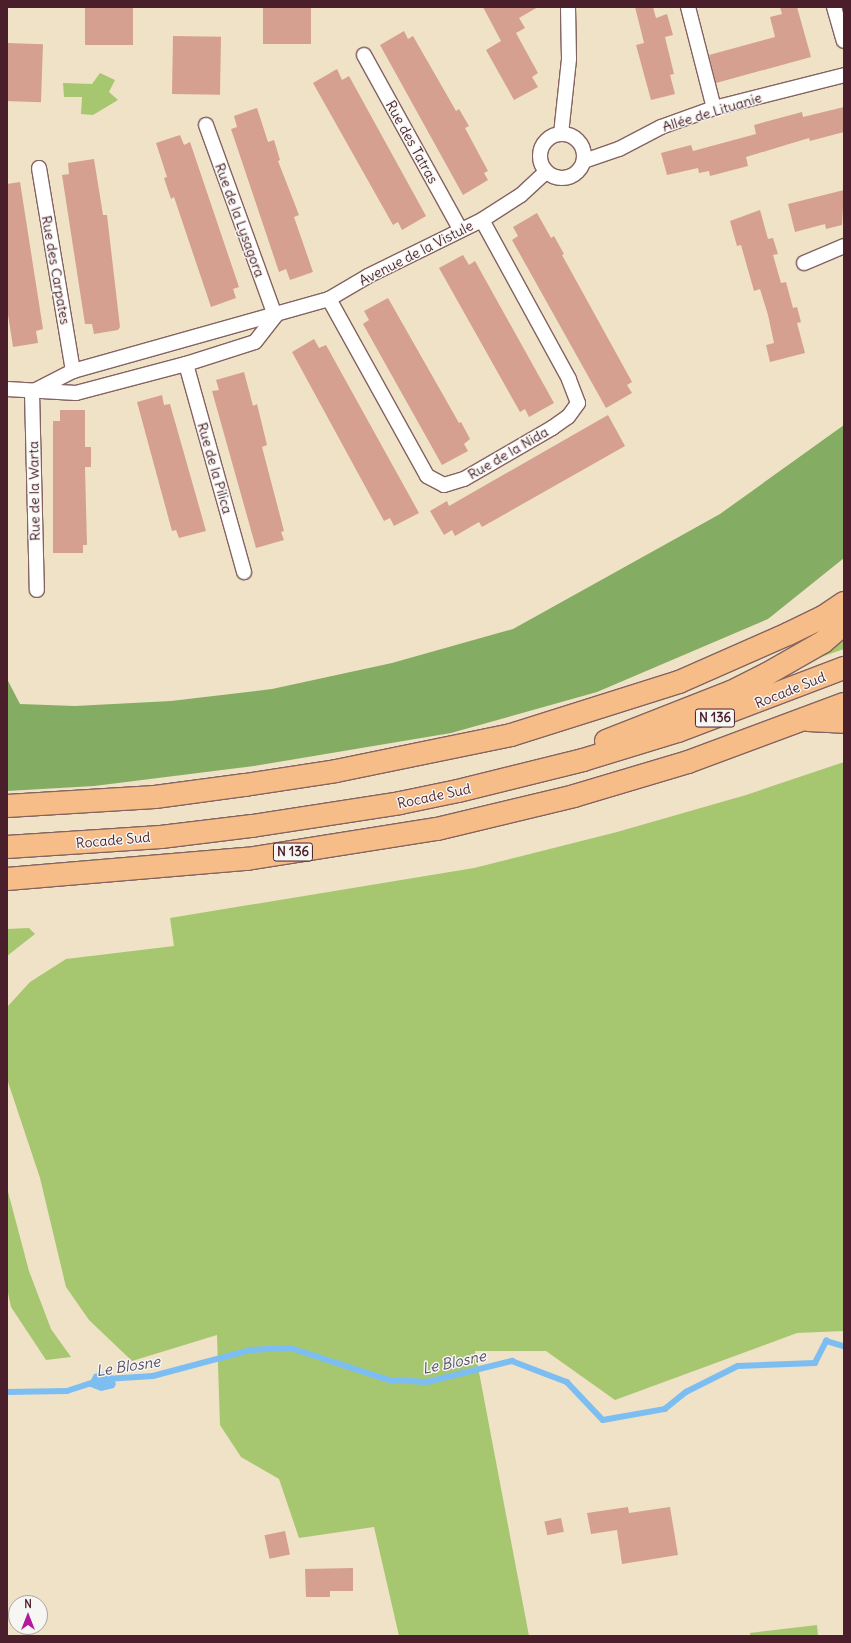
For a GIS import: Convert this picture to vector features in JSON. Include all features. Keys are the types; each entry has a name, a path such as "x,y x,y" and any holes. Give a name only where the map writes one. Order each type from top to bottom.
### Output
{"highway":[{"path":"7,806 155,797 245,785 336,771 511,735 678,682 788,634 823,617 844,603"},
{"path":"583,760 610,737 724,694 767,674 823,642 844,624"},
{"name":"Rocade Sud","path":"7,847 161,837 328,816 458,791 583,760 731,713 844,668"},
{"name":"N 136","path":"7,879 247,859 437,829 506,814 628,781 688,762 805,720 844,704"},
{"path":"805,720 844,722"}],"street":[{"path":"561,134 569,59 568,7"},
{"path":"688,7 714,108"},
{"path":"837,8 844,41"},
{"name":"Rue des Tatras","path":"364,55 460,230"},
{"name":"Allée de Lituanie","path":"584,161 619,149 661,127 714,108 844,75"},
{"name":"Rue de la Lysagora","path":"206,125 275,316"},
{"path":"561,134 568,134 580,142 585,154 584,161 577,174 570,177 556,178 546,172 541,164 540,150 548,139 561,134"},
{"name":"Rue des Carpates","path":"39,168 73,371"},
{"name":"Avenue de la Vistule","path":"32,392 73,371 242,322 275,316 329,299 460,230 482,220 521,195 546,172"},
{"name":"Rue de la Nida","path":"329,299 427,476 444,485 464,479 552,428 568,417 578,403 569,379 482,220"},
{"path":"804,263 844,246"},
{"path":"7,389 76,394 186,364 255,342 275,316"},
{"name":"Rue de la Pilica","path":"186,364 244,572"},
{"name":"Rue de la Warta","path":"32,392 37,590"}],"green space":[{"path":"100,73 115,80 109,92 118,100 93,115 81,114 82,97 64,97 63,83 92,84"},
{"path":"844,425 844,558 768,619 597,692 451,733 254,766 94,786 7,791 7,679 20,704 75,706 171,701 272,689 392,663 513,629 720,514"},
{"path":"844,632 844,649 804,663"},
{"path":"844,762 844,1331 797,1333 615,1400 546,1351 475,1351 529,1636 399,1636 374,1527 299,1538 279,1479 241,1457 220,1425 217,1335 132,1361 89,1320 66,1287 40,1178 7,1079 8,1006 30,982 66,959 174,946 170,918 474,868 617,832 746,795"},
{"path":"29,928 35,934 7,956 7,929"},
{"path":"7,1188 29,1271 51,1329 71,1357 46,1360 11,1307 7,1288"},
{"path":"817,1625 818,1636 750,1636 750,1633"}],"water":[{"path":"103,1372 112,1375 116,1384 114,1388 101,1391 88,1386 94,1374"}],"building":[{"path":"85,7 133,7 133,45 85,45"},
{"path":"263,7 311,7 311,44 263,44"},
{"path":"483,7 538,7 519,18 525,28 516,33 538,73 532,77 538,87 514,100 486,50 501,41"},
{"path":"635,7 653,7 656,18 667,14 673,35 665,37 674,74 670,75 675,94 651,100 636,45 644,43"},
{"path":"780,7 797,7 811,57 716,83 709,55 775,37 770,17 782,14"},
{"path":"404,31 408,39 413,36 456,111 459,109 469,126 465,128 488,171 484,173 488,180 463,195 380,45"},
{"path":"173,36 221,37 220,95 172,94"},
{"path":"7,43 43,44 41,102 7,101"},
{"path":"337,69 342,80 349,76 426,216 402,230 398,222 393,225 313,83"},
{"path":"844,107 844,132 810,141 809,138 746,157 748,166 710,176 709,171 699,173 698,168 667,175 661,153 691,145 693,151 756,134 754,125 802,112 803,117"},
{"path":"257,108 268,142 274,140 280,160 278,161 299,215 294,217 313,272 290,280 286,269 279,272 231,129 237,127 234,116"},
{"path":"180,135 184,145 190,142 239,287 233,289 236,298 211,307 174,197 171,199 164,178 167,177 156,143"},
{"path":"94,159 103,215 107,215 120,327 118,330 94,334 92,324 85,324 62,175 69,174 68,163"},
{"path":"20,182 43,329 36,331 38,343 13,347 7,308 7,184"},
{"path":"844,190 842,225 826,229 825,224 795,232 788,204"},
{"path":"760,210 768,239 773,238 778,254 773,255 781,283 786,282 793,308 797,307 801,322 797,323 805,353 770,362 766,345 774,343 768,315 760,289 754,291 741,245 737,246 730,221"},
{"path":"537,213 551,238 554,236 564,254 562,255 632,382 627,385 632,393 606,408 512,240 518,236 513,227"},
{"path":"463,255 469,265 475,261 554,403 529,417 525,409 520,412 439,268"},
{"path":"388,298 459,423 461,422 470,439 464,444 468,451 442,465 363,324 369,320 364,311"},
{"path":"314,339 319,348 326,345 419,513 394,526 390,518 384,521 292,352"},
{"path":"244,372 253,406 257,404 267,445 262,447 284,531 281,532 284,540 256,548 212,391 219,390 216,380"},
{"path":"162,395 164,405 170,404 206,531 179,538 176,530 172,531 137,402"},
{"path":"60,410 85,410 85,447 91,447 91,467 85,467 87,545 83,545 83,553 53,553 53,421 60,421"},
{"path":"608,415 625,446 482,527 479,522 455,536 452,530 444,535 430,511 447,501 449,506"},
{"path":"628,1507 629,1513 670,1507 678,1555 622,1564 617,1530 591,1534 587,1513"},
{"path":"561,1518 564,1532 547,1535 544,1522"},
{"path":"285,1531 290,1554 269,1559 264,1535"},
{"path":"353,1568 353,1591 330,1591 330,1597 306,1597 305,1569"}],"waterway":[{"name":"Le Blosne","path":"106,1379 153,1376 251,1350 291,1348 389,1380 427,1382 512,1361 567,1382 603,1420 665,1409 686,1392 738,1366 815,1363 826,1341 844,1346"},
{"name":"Le Blosne","path":"7,1392 67,1391 94,1382"}]}
